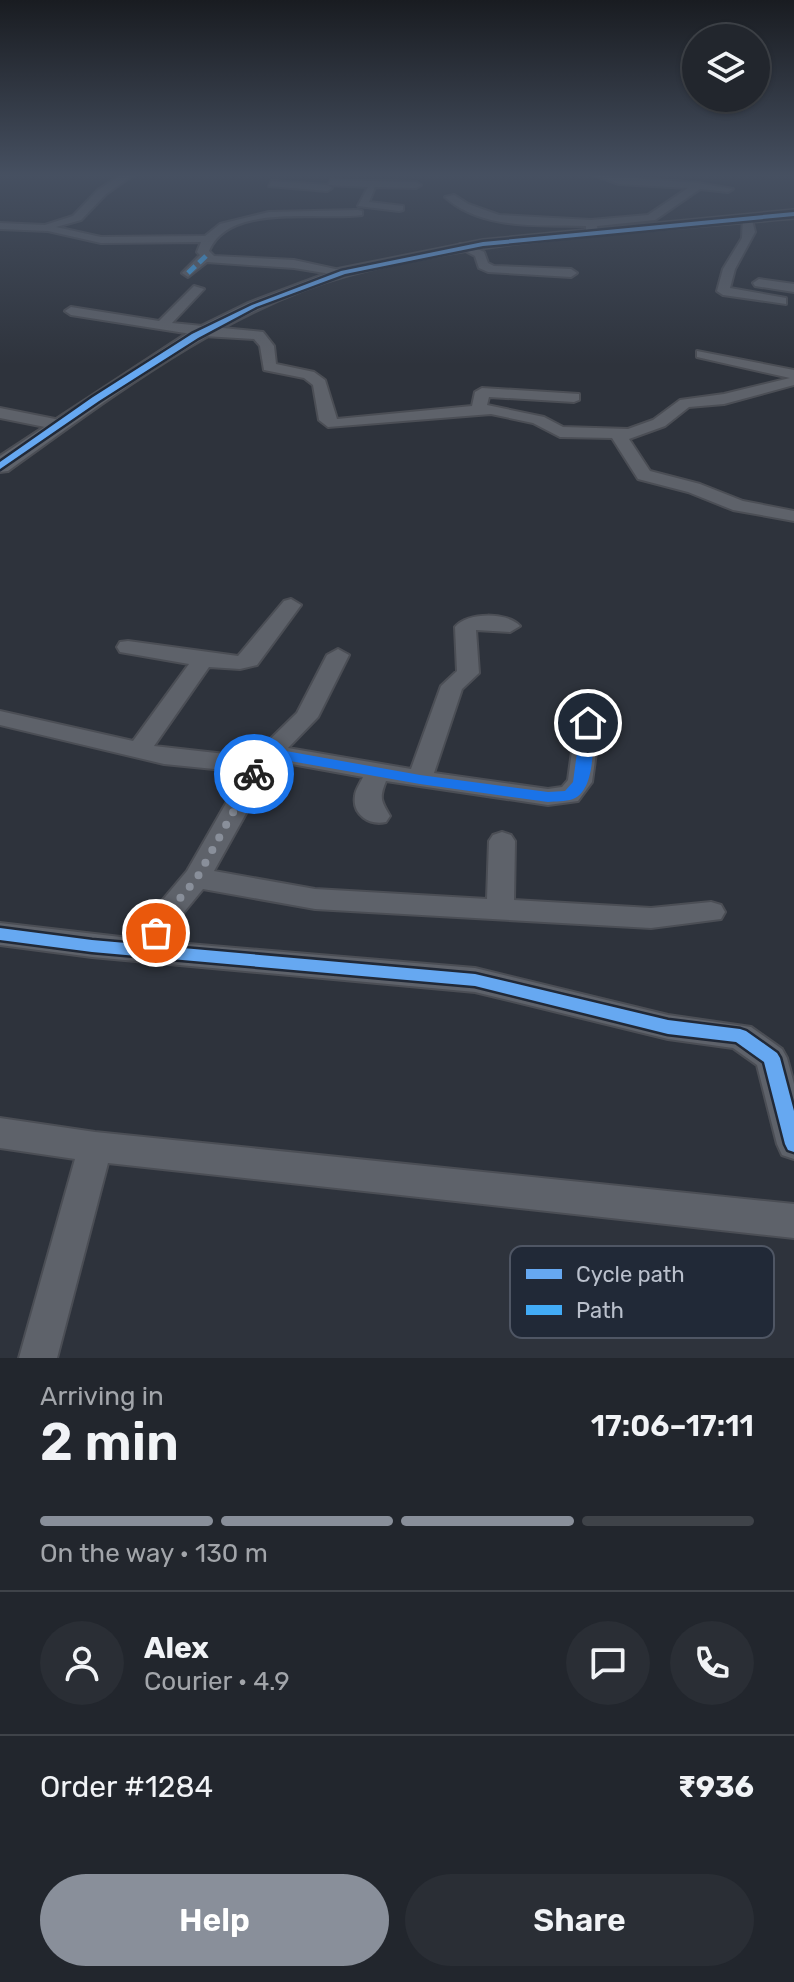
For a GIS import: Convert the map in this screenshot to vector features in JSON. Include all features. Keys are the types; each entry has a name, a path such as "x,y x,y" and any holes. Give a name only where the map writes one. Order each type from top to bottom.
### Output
{"street":[{"path":"94,238 205,239 203,252 219,260 294,264 343,272"},
{"path":"0,466 204,332 281,295 343,272 464,246 518,238"},
{"path":"747,238 731,265 724,293 781,301"},
{"path":"464,246 480,254 483,265 492,269 571,273"},
{"path":"188,273 206,256"},
{"path":"727,278 794,288"},
{"path":"164,324 198,289"},
{"path":"71,311 204,332 249,333 262,338 267,346 269,367 309,375 320,383 327,420 334,424 384,422 479,409 538,420 560,432 627,433"},
{"path":"702,354 794,374"},
{"path":"794,381 724,399 685,403 659,423 620,437 644,475 694,488 739,506 794,516"},
{"path":"479,409 482,392 574,397"},
{"path":"0,413 60,425"},
{"path":"128,647 240,663 249,660 291,605"},
{"path":"420,779 452,686 468,673 465,627 475,622 510,626"},
{"path":"146,951 165,916 197,878 264,759 307,717 338,655"},
{"path":"138,751 203,660"},
{"path":"0,718 138,751 210,762 264,759 548,797 569,795 577,789 588,723"},
{"path":"377,772 367,796 369,808 377,816"},
{"path":"500,909 502,841"},
{"path":"197,878 315,899 651,918 711,912"},
{"path":"0,934 146,951 475,980 668,1027 740,1036 771,1058 794,1144"},
{"path":"0,1133 95,1147 794,1221"},
{"path":"38,1358 95,1147"}],"marked path":[{"path":"188,273 206,256"}],"cycle path":[{"path":"0,466 96,399 195,336 254,306 343,272 483,244 541,238"},
{"path":"0,934 92,946 475,980 668,1027 740,1036 771,1058 794,1144"}],"way so far":[{"path":"156,933 165,916 197,878 254,774"}],"route":[{"path":"254,774 269,752 420,779 548,797 569,795 580,782 588,723"}]}
